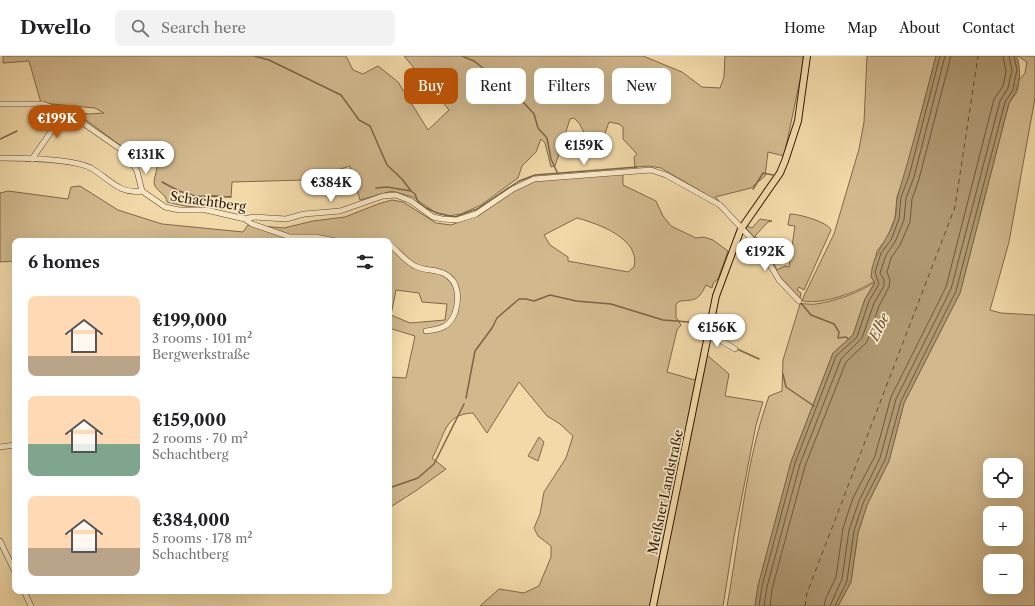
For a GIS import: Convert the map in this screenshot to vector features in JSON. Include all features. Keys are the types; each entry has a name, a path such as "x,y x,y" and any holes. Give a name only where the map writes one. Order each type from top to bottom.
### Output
{"main road":[{"name":"Meißner Landstraße","path":"653,606 708,333 722,277 742,226 780,173 798,121 808,56"}],"street":[{"path":"0,104 43,104 60,109 70,114 126,153 137,171 142,191 127,191 116,186 84,165 32,159 0,158"},
{"path":"32,159 53,129 60,109"},
{"name":"Schachtberg","path":"142,191 165,207 179,210 206,210 245,219 253,217 286,219 304,214 340,211 383,196 396,195 411,201 433,217 457,220 476,214 513,189 534,179 647,170 666,175 714,202 742,226 761,249 779,280 799,301"},
{"path":"245,219 252,224 290,237 320,238"},
{"path":"392,246 417,267 446,274 456,287 458,300 453,319 443,329 426,331"},
{"path":"708,333 735,349"},
{"path":"0,448 12,446"},
{"path":"0,541 12,566"},
{"path":"25,594 31,606"}],"shaded area":[{"path":"3,56 346,56 353,70 363,74 378,66 398,82 404,92 404,104 412,104 428,130 449,110 444,104 458,104 458,68 414,68 404,56 643,56 682,72 702,87 720,88 724,77 725,56 805,56 784,156 768,152 765,176 751,188 715,197 721,203 661,168 649,166 635,167 634,157 637,154 623,139 623,127 619,124 609,122 604,136 595,140 587,138 579,123 574,118 570,119 555,166 551,167 545,143 541,139 536,152 522,166 518,178 481,205 461,214 448,216 436,213 413,197 392,191 360,200 350,166 305,180 232,182 231,197 207,195 206,208 184,206 167,202 154,183 157,163 138,153 128,151 75,112 88,114 104,113 95,108 41,103 29,61 3,63"},
{"path":"867,56 936,56 905,175 897,197 895,218 887,238 877,251 871,277 874,281 840,297 811,302 803,301 802,300 834,234 859,149 864,122"},
{"path":"1018,56 1035,56 1035,98 1009,242 990,310 1001,313 1035,315 1035,606 838,606 851,582 858,533 867,505 889,461 904,403 960,293 1009,103 1017,92 1019,80 1025,73 1027,62"},
{"path":"623,174 623,185 656,201 663,216 671,226 696,238 704,237 713,240 728,251 718,279 713,283 712,288 706,285 701,294 696,298 680,301 676,304 676,317 681,325 677,330 667,372 695,380 697,373 698,375 650,606 480,606 499,589 524,593 539,586 551,557 551,546 538,536 534,528 540,514 544,492 566,458 573,436 560,424 547,416 519,382 487,433 473,413 463,414 450,422 432,458 446,469 392,506 392,377 406,378 415,336 392,329 392,315 410,323 445,320 447,304 422,302 419,293 396,290 392,310 392,238 12,238 12,261 0,262 0,193 8,191 68,199 71,187 80,186 118,210 162,224 243,232 248,225 284,228 313,221 345,217 392,200 403,202 436,223 451,225 479,215 512,192 533,181","holes":["577,218 596,224 616,234 631,248 634,257 634,267 628,272 568,261 568,257 550,245 544,235"]},
{"path":"790,214 800,215 819,221 831,230 804,290 799,287 797,290 801,293 800,298 778,275 764,248 746,228 747,226 752,228 760,219 772,221 768,222 755,236 769,254 777,270 785,266 789,267 795,226 788,225"},
{"path":"875,282 865,299 853,335 833,353 791,462 758,586 755,606 727,606 754,447 769,396 782,391 783,360 800,304 816,304 839,299 862,290"},
{"path":"707,355 729,374 725,396 763,402 756,425 734,537 723,606 656,606"},
{"path":"539,437 544,442 538,461 528,456"}],"water":[{"name":"Elbe","path":"936,56 1017,56 1020,75 1016,92 1009,103 960,293 904,403 889,461 867,505 858,533 851,582 838,606 755,606 758,586 791,462 833,353 853,335 865,299 875,283 871,277 874,261 895,219 898,195"}],"waterway":[{"path":"254,56 269,60 341,95 359,120 370,126 387,165 402,179 411,191"},
{"path":"462,56 474,61 516,94 534,114 538,128 547,138 551,159 557,172"},
{"path":"0,139 17,131"},
{"path":"376,188 387,187 411,191 415,194 418,202 426,208 437,213 455,217 477,209 519,181 535,175 637,167"},
{"path":"753,189 763,173 773,175"},
{"path":"162,182 179,191 195,196 231,197"},
{"path":"466,398 475,351 492,328 497,318 519,299 534,301 550,295 576,301 611,304 663,320 689,322 694,324"},
{"path":"801,303 811,315 834,324 839,332 838,338 846,337 848,339"},
{"path":"737,349 759,359"},
{"path":"783,374 786,387 814,406"},
{"path":"392,487 418,478 434,464 464,404"}],"ferry route":[{"path":"805,606 807,593 955,207 978,56"}]}
